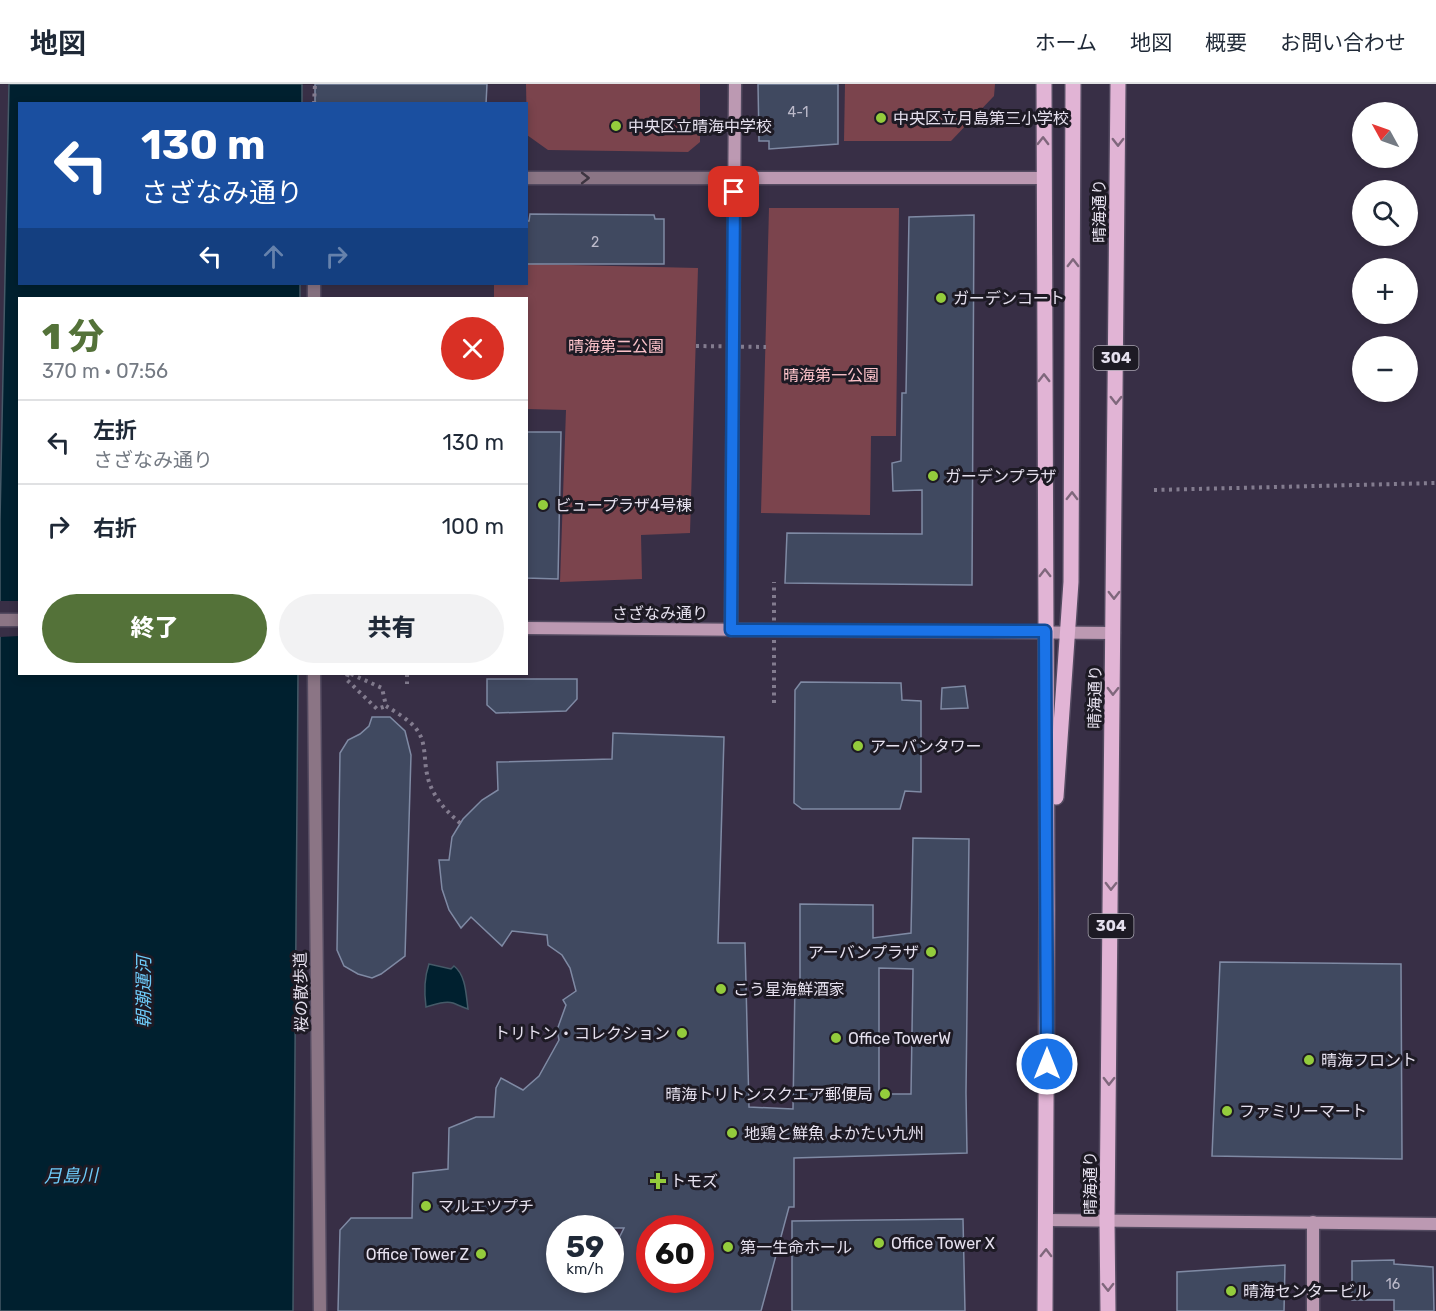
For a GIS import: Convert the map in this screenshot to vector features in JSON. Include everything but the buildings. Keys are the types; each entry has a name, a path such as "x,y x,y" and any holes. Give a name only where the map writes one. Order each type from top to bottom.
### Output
{"main road":[{"name":"晴海通り","path":"1044,84 1042,178 1047,910 1045,1311"},
{"name":"晴海通り","path":"1047,910 1071,582 1073,84"},
{"name":"晴海通り","path":"1108,1311 1118,84"}],"street":[{"path":"731,630 735,84"},
{"path":"528,178 1042,178"},
{"path":"0,620 18,620"},
{"name":"さざなみ通り","path":"528,628 1114,633"},
{"name":"桜の散歩道","path":"314,675 320,1311"},
{"path":"1046,1220 1436,1224"},
{"path":"1313,1222 1313,1311"}],"path":[{"path":"314,102 315,84"},
{"path":"696,346 766,347"},
{"path":"1154,490 1436,483"},
{"path":"774,582 774,703"},
{"path":"349,675 346,679 376,709 386,706"},
{"path":"352,675 382,688 386,706 403,717 418,732 433,791 441,805 460,824"},
{"path":"407,675 407,684"}],"green space":[{"name":"中央区立晴海中学校","path":"526,84 700,84 700,142 688,152 548,150 528,136"},
{"path":"845,84 995,84 994,96 951,141 844,141"},
{"name":"晴海第一公園","path":"769,208 899,208 896,436 871,436 870,515 761,513"},
{"name":"晴海第二公園","path":"528,264 698,268 690,533 641,535 642,579 560,582 566,410 528,409 528,297 494,297 494,285 528,285"}],"water":[{"path":"9,84 302,84 302,102 18,102 18,285 300,285 300,297 18,297 18,675 298,675 293,1311 0,1311 0,520"},
{"path":"429,964 451,969 454,966 458,970 465,986 468,1009 450,1002 426,1007 425,985"}],"pier":[{"path":"0,601 18,601 18,636 0,637"}],"place":[{"name":"中央区立月島第三小学校","path":"881,118"},
{"name":"中央区立晴海中学校","path":"616,126"},
{"name":"ガーデンコート","path":"941,298"},
{"name":"ガーデンプラザ","path":"933,476"},
{"name":"ビュープラザ4号棟","path":"543,505"},
{"name":"アーバンタワー","path":"858,746"},
{"name":"アーバンプラザ","path":"931,952"},
{"name":"こう星海鮮酒家","path":"721,989"},
{"name":"トリトン・コレクション","path":"682,1033"},
{"name":"Office TowerW","path":"836,1038"},
{"name":"晴海フロント","path":"1309,1060"},
{"name":"晴海トリトンスクエア郵便局","path":"885,1094"},
{"name":"ファミリーマート","path":"1227,1111"},
{"name":"地鶏と鮮魚 よかたい九州","path":"732,1133"},
{"name":"トモズ","path":"658,1181"},
{"name":"マルエツプチ","path":"426,1206"},
{"name":"Office Tower X","path":"879,1243"},
{"name":"第一生命ホール","path":"728,1247"},
{"name":"Office Tower Z","path":"481,1254"},
{"name":"晴海センタービル","path":"1231,1291"}],"route":[{"path":"734,192 731,630 1045,631 1047,1064"}],"water label":[{"name":"朝潮運河","path":"144,992"},
{"name":"月島川","path":"71,1176"}]}
